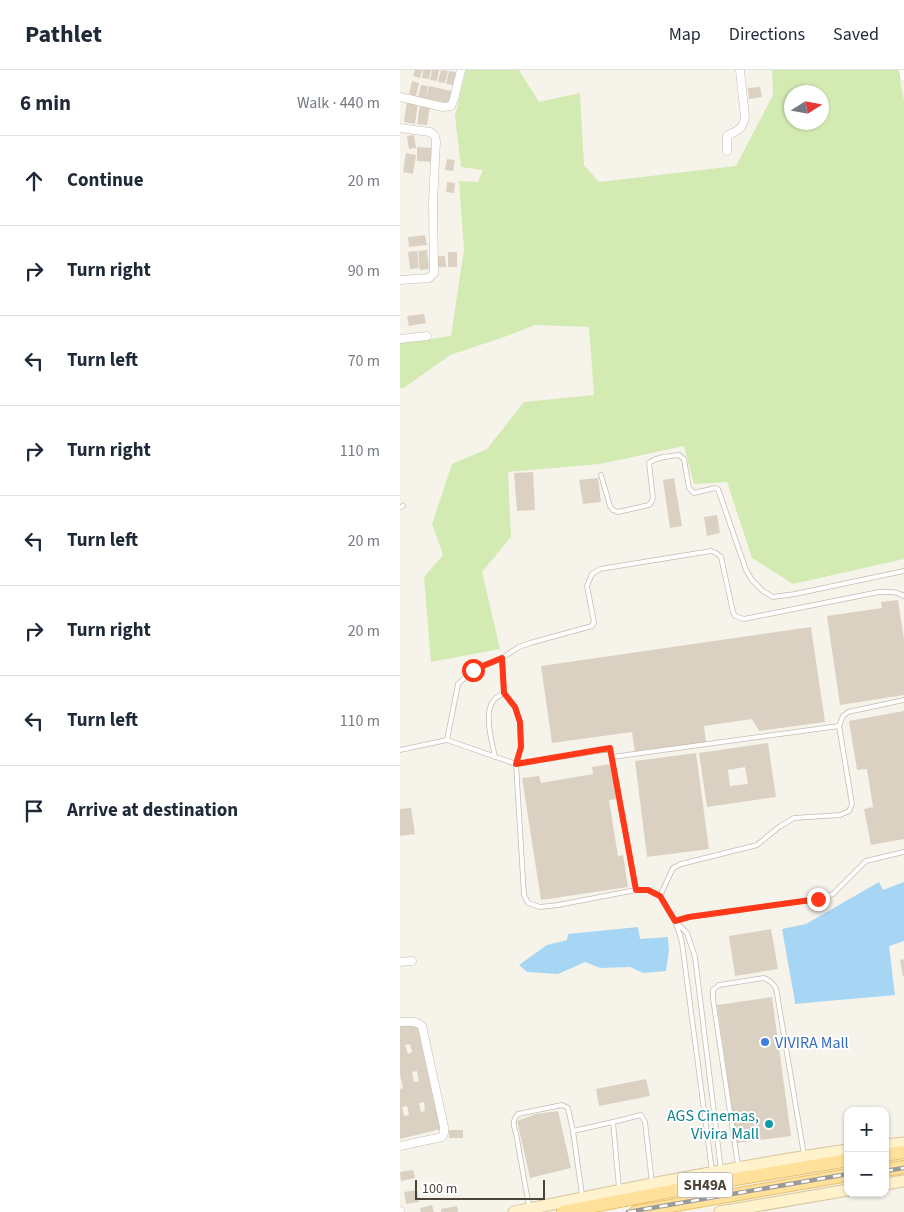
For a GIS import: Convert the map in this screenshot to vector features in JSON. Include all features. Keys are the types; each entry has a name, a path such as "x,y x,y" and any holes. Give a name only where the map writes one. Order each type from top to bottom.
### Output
{"main road":[{"path":"889,1154 904,1152"},
{"name":"SH49A","path":"563,1212 583,1203 670,1192 714,1179 844,1161"},
{"path":"889,1169 904,1167"},
{"name":"SH49A","path":"636,1212 704,1206 844,1176"},
{"path":"704,1206 714,1179"},
{"path":"670,1192 673,1209"}],"street":[{"path":"400,97 443,107 451,106 461,70"},
{"path":"727,151 727,136 737,131 744,122 745,117 740,70"},
{"path":"903,70 904,77"},
{"path":"400,128 430,132 436,142 433,201 434,273 428,278 400,280"},
{"path":"400,339 427,336"},
{"path":"400,962 412,961"},
{"path":"400,1022 413,1021 422,1026 444,1127 442,1136 400,1146"},
{"path":"889,1145 904,1143"},
{"path":"514,1212 583,1203 619,1190 652,1184 714,1179 738,1168 844,1151"},
{"path":"889,1183 904,1181"},
{"path":"720,1212 844,1191"}],"lane":[{"path":"601,475 610,506 613,510 618,512 649,505 653,498 648,463 654,459 682,456 689,488 694,493 718,488 746,570 752,580 763,591 773,597 904,571"},
{"path":"447,740 458,684 473,670 502,658 519,647 592,626 594,622 587,586 592,574 600,569 716,552 721,557 733,612 735,616 744,620 879,592 899,593 904,596"},
{"path":"502,658 504,693 515,707 520,722 521,747 516,764 524,895 528,903 540,907 636,890 648,890 660,896 675,921 682,943 714,1179"},
{"path":"495,757 488,714 493,700 504,693"},
{"path":"660,896 673,868 681,864 757,844 794,818 840,815 848,811 852,804 839,726 843,716 848,712 904,700"},
{"path":"612,757 839,726"},
{"path":"400,750 447,740 516,764 610,748 636,890"},
{"path":"675,921 689,917 818,899 833,894 866,861 904,852"},
{"path":"675,921 687,933 695,957 714,1179"},
{"path":"738,1168 713,999 713,990 719,985 764,978 776,988 804,1156"},
{"path":"530,1209 516,1132 513,1125 514,1119 518,1114 562,1105 569,1110 583,1203"},
{"path":"573,1130 641,1115 645,1122 652,1184"},
{"path":"613,1122 619,1190"}],"green space":[{"path":"466,70 519,70 539,102 580,93 584,165 599,182 736,166 773,95 772,70 898,70 904,100 904,559 793,584 752,558 727,482 694,484 684,446 600,464 508,472 511,537 482,572 500,649 431,662 424,577 443,555 432,524 452,464 487,449 524,402 594,395 589,327 535,325 450,355 404,388 400,388 400,343 451,336 464,249 459,181 478,182 483,170 461,167 455,116"}],"water":[{"path":"879,882 883,890 904,882 904,941 889,946 895,995 794,1004 782,929 806,924"},
{"path":"638,927 640,939 668,937 669,951 666,971 643,973 630,967 600,968 585,962 558,974 527,972 519,965 547,945 567,940 568,934"}],"building":[{"path":"415,70 422,70 420,78 413,76"},
{"path":"423,70 431,70 429,79 422,78"},
{"path":"432,70 439,70 437,81 430,80"},
{"path":"441,70 448,71 445,83 438,82"},
{"path":"449,71 456,72 453,85 446,84"},
{"path":"412,81 419,83 416,96 409,94"},
{"path":"421,85 428,86 426,99 418,97"},
{"path":"429,86 451,91 449,103 426,99"},
{"path":"760,87 762,97 749,99 748,88"},
{"path":"407,101 418,102 415,124 404,122"},
{"path":"420,105 430,106 427,125 417,124"},
{"path":"414,135 416,148 409,149 407,136"},
{"path":"417,147 433,148 432,162 417,161"},
{"path":"406,153 416,155 413,174 403,172"},
{"path":"447,159 455,160 453,171 445,170"},
{"path":"447,182 455,183 454,193 446,192"},
{"path":"425,235 427,245 409,247 408,237"},
{"path":"427,250 429,269 420,270 418,251"},
{"path":"417,251 419,268 410,269 408,252"},
{"path":"448,252 457,252 457,267 448,267"},
{"path":"436,256 445,256 446,267 437,267"},
{"path":"424,314 426,323 409,326 407,316"},
{"path":"533,472 535,510 517,511 514,473"},
{"path":"598,478 601,502 583,504 579,480"},
{"path":"674,478 682,526 670,528 663,480"},
{"path":"717,515 720,533 707,536 704,517"},
{"path":"898,600 904,639 904,695 840,705 827,616 882,608 881,602"},
{"path":"811,627 825,722 759,731 752,719 704,726 706,742 635,752 632,732 552,743 541,666"},
{"path":"904,711 904,839 871,845 864,809 873,807 867,769 857,770 849,721"},
{"path":"768,743 776,797 707,807 699,753","holes":["745,767 748,784 730,786 728,770"]},
{"path":"696,753 709,849 647,857 635,761"},
{"path":"611,764 617,799 609,800 618,856 623,855 628,887 541,900 522,778 539,776 541,783 593,774 592,767"},
{"path":"411,808 415,834 400,836 400,809"},
{"path":"771,929 778,969 735,976 729,936"},
{"path":"904,959 904,976 903,976 900,960"},
{"path":"772,997 791,1136 737,1143 717,1005"},
{"path":"417,1024 441,1129 400,1139 400,1089 403,1088 400,1075 400,1026","holes":["410,1044 412,1052 408,1054 405,1045","417,1071 419,1081 414,1082 412,1072","424,1102 425,1111 421,1112 419,1103","407,1106 409,1115 404,1116 402,1107"]},
{"path":"646,1079 650,1096 599,1106 596,1089"},
{"path":"558,1111 571,1168 530,1178 517,1121 536,1114"},
{"path":"449,1130 463,1130 463,1138 449,1138"},
{"path":"413,1170 415,1178 401,1181 400,1172"},
{"path":"417,1190 419,1202 406,1204 404,1192"},
{"path":"432,1205 434,1212 421,1212 420,1208"},
{"path":"457,1206 458,1212 441,1212 441,1209"}],"railway":[{"path":"889,1170 904,1168"},
{"path":"628,1212 844,1175"}],"place":[{"name":"VIVIRA Mall","path":"765,1042"},
{"name":"AGS Cinemas, Vivira Mall","path":"769,1124"}],"route":[{"path":"473,670 502,658 504,693 515,707 520,722 521,747 516,764 610,748 636,890 648,890 660,896 675,921 689,917 818,899"}]}
